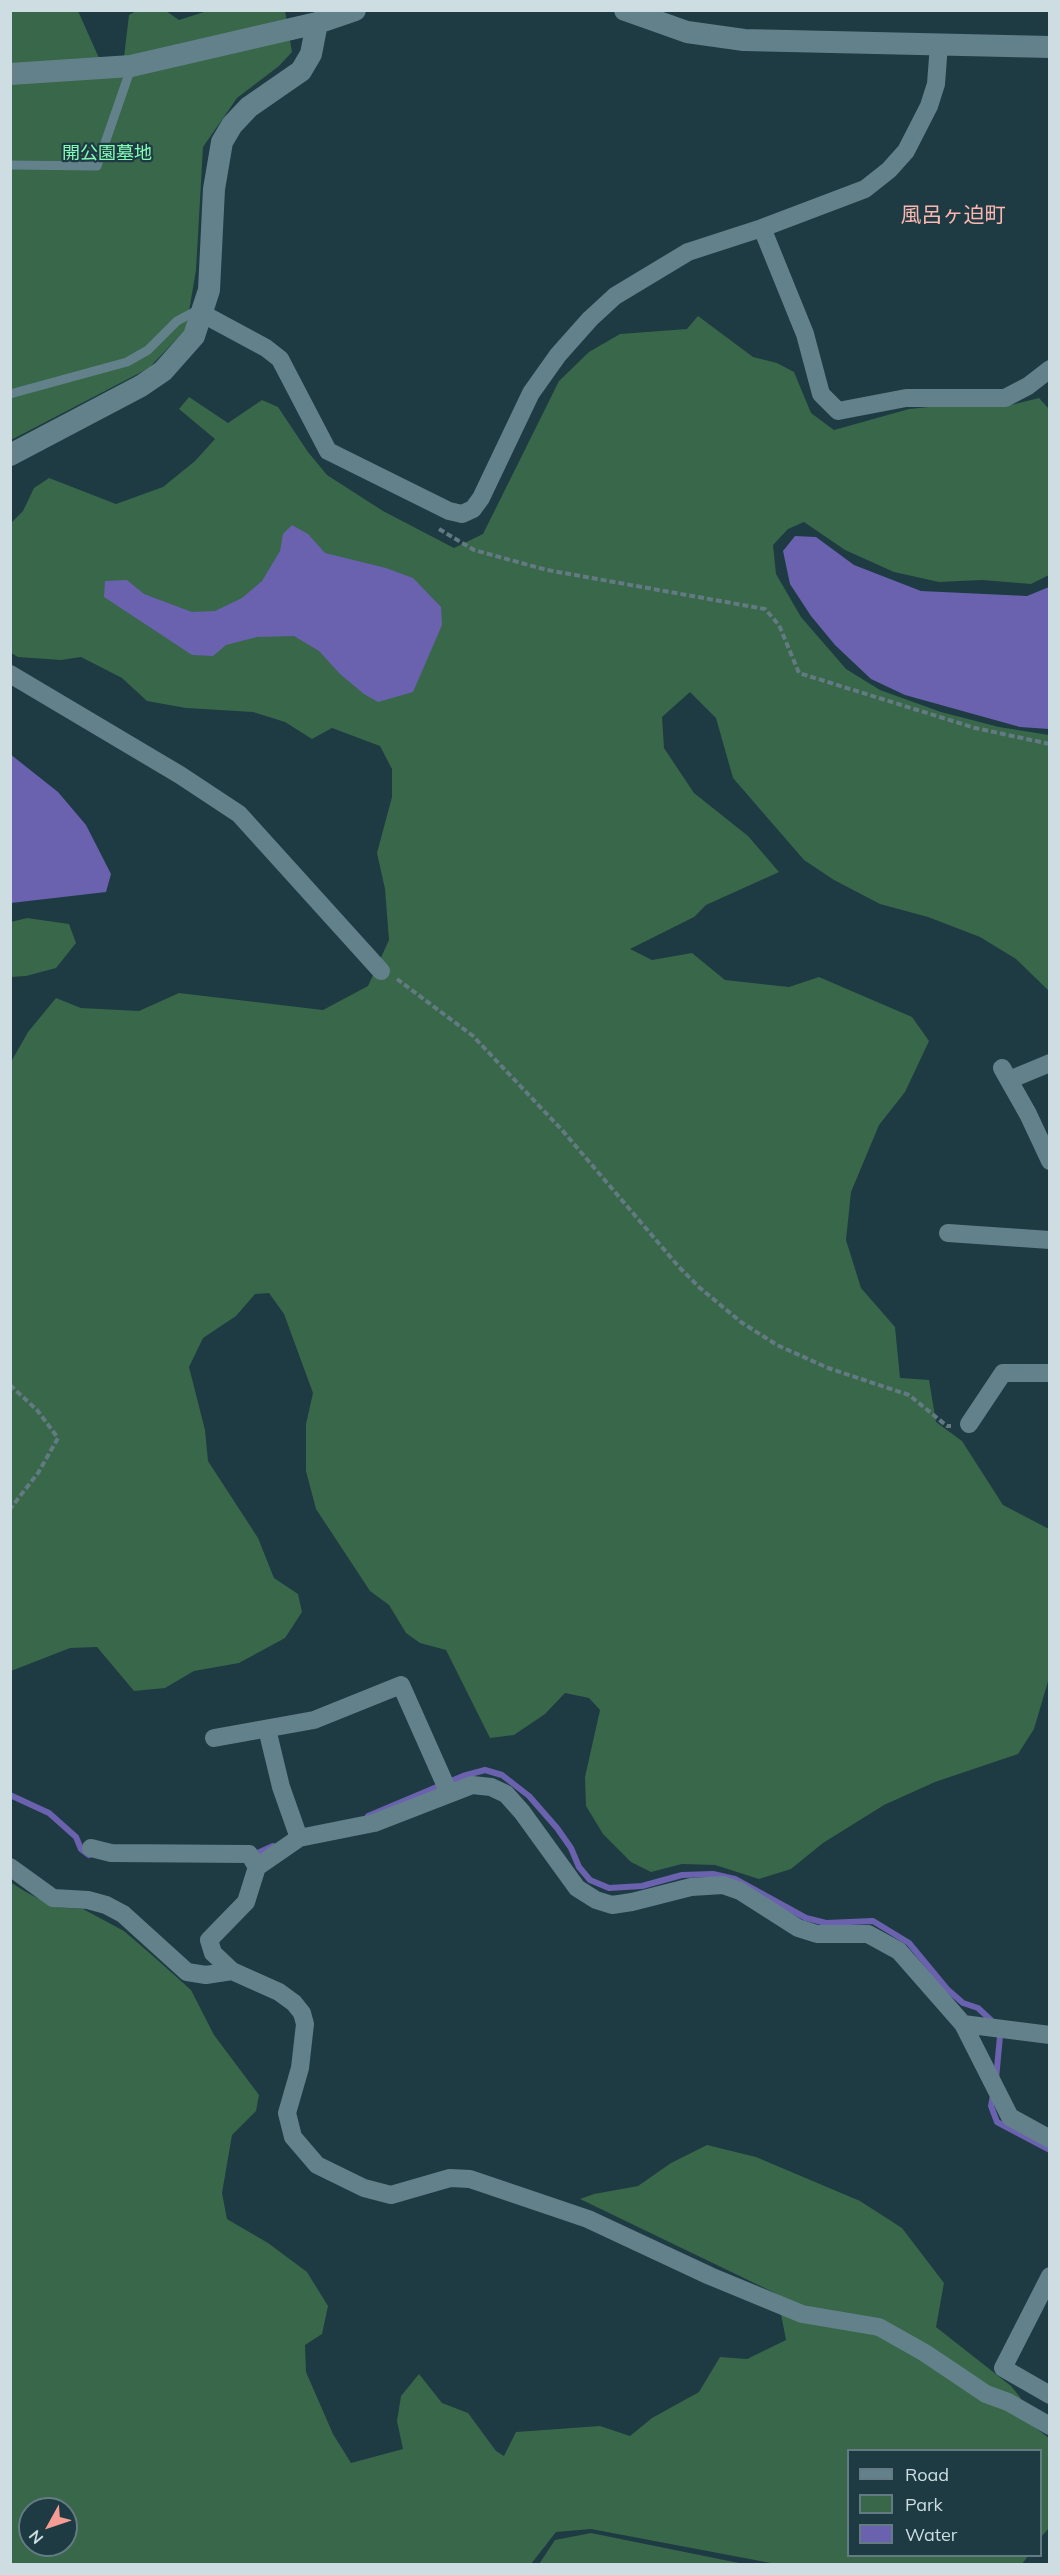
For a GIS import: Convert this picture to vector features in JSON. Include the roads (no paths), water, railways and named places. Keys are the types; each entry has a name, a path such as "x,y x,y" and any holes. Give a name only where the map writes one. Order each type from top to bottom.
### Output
{"street":[{"path":"10,75 131,66 317,22 355,10"},
{"path":"625,10 687,32 744,40 1050,47"},
{"path":"10,455 141,386 163,371 194,336 209,290 214,189 222,142 232,125 249,107 301,71 311,54 317,22"},
{"path":"202,314 266,348 280,359 328,451 449,511 462,514 473,509 481,498 531,393 558,355 590,319 615,296 688,252 762,228 865,189 889,170 906,151 929,106 936,84 939,44"},
{"path":"762,228 805,334 821,394 838,411 906,398 1005,398 1028,386 1050,369"},
{"path":"10,674 239,814 381,971"},
{"path":"1050,1063 1005,1074 1028,1114 1050,1161"},
{"path":"948,1233 1050,1240"},
{"path":"969,1424 1003,1373 1050,1373"},
{"path":"214,1738 314,1720 401,1685 449,1793"},
{"path":"267,1729 281,1787 299,1838"},
{"path":"1050,2139 1010,2117 963,2024 900,1951 867,1934 817,1934 798,1928 740,1891 723,1885 691,1887 612,1905 596,1900 577,1888 522,1812 506,1794 491,1787 472,1785 374,1823 299,1838 257,1868 246,1902 209,1940 213,1953 232,1971 279,1992 294,2003 302,2013 305,2024 300,2068 287,2113 293,2137 317,2165 364,2188 391,2195 450,2178 470,2179 588,2219 710,2276 802,2314 879,2327 925,2353 986,2394 1008,2402 1050,2426"},
{"path":"91,1848 111,1852 249,1854 257,1868"},
{"path":"10,1867 53,1898 88,1900 106,1905 123,1914 187,1972 206,1975 232,1971"},
{"path":"963,2024 1050,2035"},
{"path":"1050,2276 1003,2368 1050,2395"}],"lane":[{"path":"10,165 97,166 131,66"},
{"path":"10,394 127,362 148,350 177,321 194,312 202,314"}],"water":[{"path":"292,525 308,534 325,553 386,568 413,578 441,607 442,625 413,692 378,702 364,694 340,674 319,651 294,636 257,637 226,645 213,656 192,655 104,597 105,581 127,580 144,594 192,612 215,611 242,598 262,581 280,551 283,534"},
{"path":"795,536 816,537 854,565 921,591 1027,596 1049,587 1049,729 1020,727 905,695 871,679 835,645 811,616 790,584 783,551"},
{"path":"10,754 58,792 86,825 111,874 106,892 11,903"}],"waterway":[{"path":"368,1816 463,1776 485,1770 502,1775 529,1796 557,1828 571,1848 579,1867 590,1880 609,1888 642,1886 682,1875 713,1874 735,1879 806,1918 826,1923 873,1921 909,1943 947,1989 963,2003 978,2008 993,2022"},
{"path":"10,1795 49,1813 76,1837 81,1849 89,1855"},
{"path":"253,1855 273,1846"},
{"path":"996,2079 999,2030"},
{"path":"993,2095 991,2106 997,2122 1050,2150"}],"district":[{"name":"風呂ヶ迫町","path":"953,216"}],"park label":[{"name":"開公園墓地","path":"107,154"}]}
